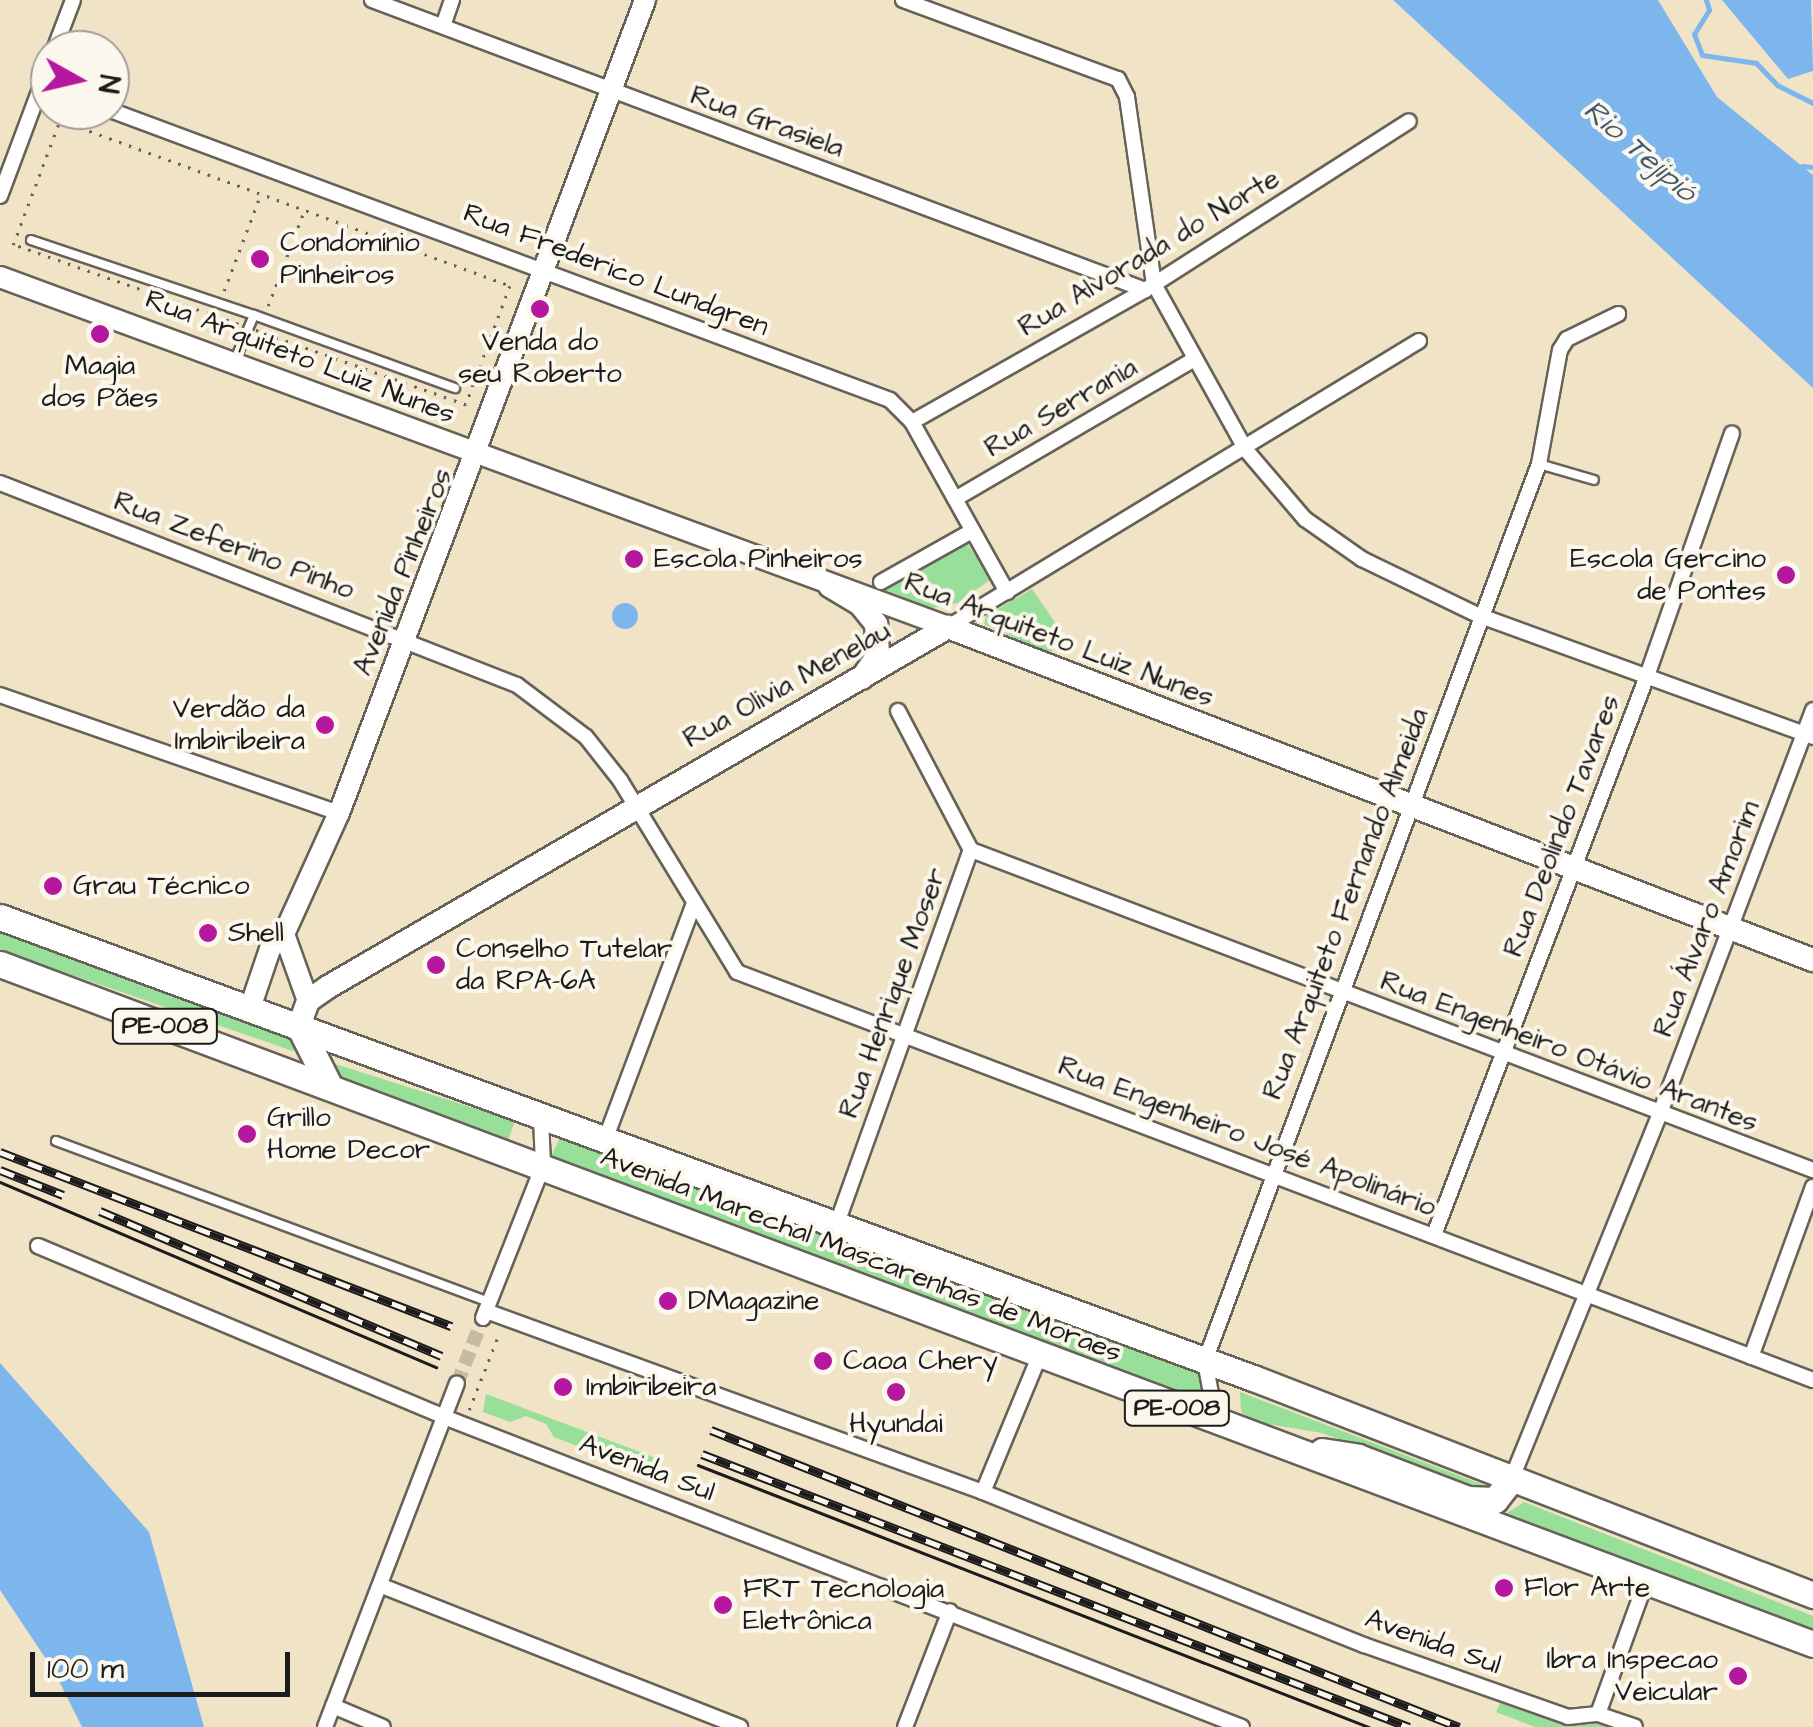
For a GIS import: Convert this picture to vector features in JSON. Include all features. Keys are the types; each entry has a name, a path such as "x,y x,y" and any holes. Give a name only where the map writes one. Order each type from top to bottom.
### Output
{"highway":[{"name":"Avenida Marechal Mascarenhas de Moraes","path":"0,917 605,1140 834,1229 1205,1362 1813,1596"},
{"name":"Avenida Marechal Mascarenhas de Moraes","path":"0,964 544,1166 1039,1357 1813,1644"},
{"path":"299,1026 330,1087"},
{"path":"1278,1446 1358,1456 1468,1499 1494,1500 1512,1478"}],"main road":[{"path":"830,586 860,604 876,624 878,655 860,680"},
{"name":"Rua Olivia Menelau","path":"308,1001 634,804 948,627"},
{"name":"Rua Arquiteto Luiz Nunes","path":"948,627 1813,960"},
{"path":"299,1026 308,1001"}],"street":[{"path":"62,30 73,0"},
{"name":"Rua Grasiela","path":"372,0 610,93 1150,287"},
{"path":"443,26 452,0"},
{"name":"Avenida Pinheiros","path":"249,1011 270,949 284,934 339,813 478,457 645,0"},
{"path":"903,0 1109,72 1126,97 1150,287 1246,450 1305,519 1335,543 1478,616 1808,735"},
{"name":"Rua Frederico Lundgren","path":"130,117 890,400 912,422 1008,592"},
{"name":"Rua Alvorada do Norte","path":"912,422 1150,287 1409,121"},
{"path":"0,196 30,124"},
{"name":"Rua Arquiteto Luiz Nunes","path":"0,277 478,457 948,627"},
{"name":"Rua Arquiteto Fernando Almeida","path":"1216,1422 1205,1362 1338,992 1539,464 1560,350 1567,339 1618,314"},
{"name":"Rua Olivia Menelau","path":"948,627 1246,450 1420,341"},
{"name":"Rua Serrania","path":"955,498 1193,360"},
{"name":"Rua Deolindo Tavares","path":"1434,1235 1500,1053 1647,676 1732,433"},
{"name":"Rua Zeferino Pinho","path":"0,483 518,684 586,737 634,804 693,906"},
{"path":"881,582 972,531"},
{"path":"0,695 339,813"},
{"name":"Rua Álvaro Amorim","path":"1512,1478 1660,1113 1729,928 1808,735 1813,710"},
{"name":"Rua Henrique Moser","path":"834,1229 971,850 898,711"},
{"name":"Rua Engenheiro Otávio Arantes","path":"971,850 1813,1170"},
{"path":"605,1140 693,906"},
{"name":"Rua Engenheiro José Apolinário","path":"693,906 737,972 1813,1380"},
{"path":"284,934 308,1001"},
{"path":"486,1311 544,1166 540,1116"},
{"path":"1751,1357 1813,1187"},
{"name":"Avenida Sul","path":"38,1246 444,1417 1242,1727"},
{"name":"Avenida Sul","path":"486,1311 983,1492 1364,1646 1568,1717 1598,1714 1636,1727"},
{"path":"983,1492 1039,1357"},
{"path":"324,1727 382,1586 457,1384"},
{"path":"1598,1714 1645,1584"},
{"path":"382,1586 740,1727"},
{"path":"905,1727 950,1611"},
{"path":"333,1706 383,1727"}],"lane":[{"path":"32,240 241,310 254,321 454,388"},
{"path":"234,364 254,321"},
{"path":"1539,464 1594,480"},
{"path":"56,1140 486,1311"}],"path":[{"path":"60,120 304,210 510,286 466,404 254,321 13,245 60,120"},
{"path":"254,321 241,310 222,316 221,303 261,194"},
{"path":"254,321 304,210"},
{"path":"464,1424 506,1318"}],"green space":[{"path":"967,543 991,579 958,603 932,608 885,590"},
{"path":"1032,589 1068,641 1048,653 984,624 986,616"},
{"path":"0,929 301,1033 294,1051 0,950"},
{"path":"329,1062 515,1121 507,1143 337,1081"},
{"path":"561,1135 1202,1370 1206,1407 549,1161"},
{"path":"1240,1392 1497,1490 1486,1494 1322,1433 1256,1422 1241,1412"},
{"path":"486,1394 656,1458 667,1481 554,1437 546,1424 526,1416 510,1422 483,1412"},
{"path":"1524,1502 1813,1616 1813,1634 1504,1515"},
{"path":"1500,1703 1572,1725 1600,1721 1616,1727 1535,1727 1496,1712"}],"water":[{"name":"Rio Tejipió","path":"1393,0 1658,0 1717,97 1813,175 1813,388"},
{"path":"1722,0 1811,0 1813,71 1788,79"},
{"path":"625,603 634,607 638,616 634,625 625,629 616,625 612,616 616,607"},
{"path":"0,1363 149,1532 204,1727 82,1727 54,1671 0,1590"}],"waterway":[{"path":"1706,0 1709,10 1694,34 1702,55 1756,63 1777,85 1813,103"},
{"path":"1802,166 1813,167"}],"tunnel":[{"path":"457,1384 483,1318"}],"tram line":[{"path":"0,1182 436,1367"},
{"path":"698,1465 1369,1727"}],"railway":[{"path":"0,1152 452,1326"},
{"path":"0,1170 63,1195"},
{"path":"100,1211 441,1356"},
{"path":"711,1430 1459,1727"},
{"path":"702,1454 1409,1727"}],"place":[{"name":"Condomínio Pinheiros","path":"260,259"},
{"name":"Venda do seu Roberto","path":"540,309"},
{"name":"Magia dos Pães","path":"100,334"},
{"name":"Escola Pinheiros","path":"634,559"},
{"name":"Escola Gercino de Pontes","path":"1786,575"},
{"name":"Verdão da Imbiribeira","path":"325,725"},
{"name":"Grau Técnico","path":"53,886"},
{"name":"Shell","path":"208,933"},
{"name":"Conselho Tutelar da RPA-6A","path":"436,965"},
{"name":"Grillo Home Decor","path":"247,1134"},
{"name":"DMagazine","path":"668,1301"},
{"name":"Caoa Chery","path":"823,1361"},
{"name":"Imbiribeira","path":"563,1387"},
{"name":"Hyundai","path":"896,1392"},
{"name":"Flor Arte","path":"1504,1588"},
{"name":"FRT Tecnologia Eletrônica","path":"723,1605"},
{"name":"Ibra Inspecao Veicular","path":"1738,1676"}]}
